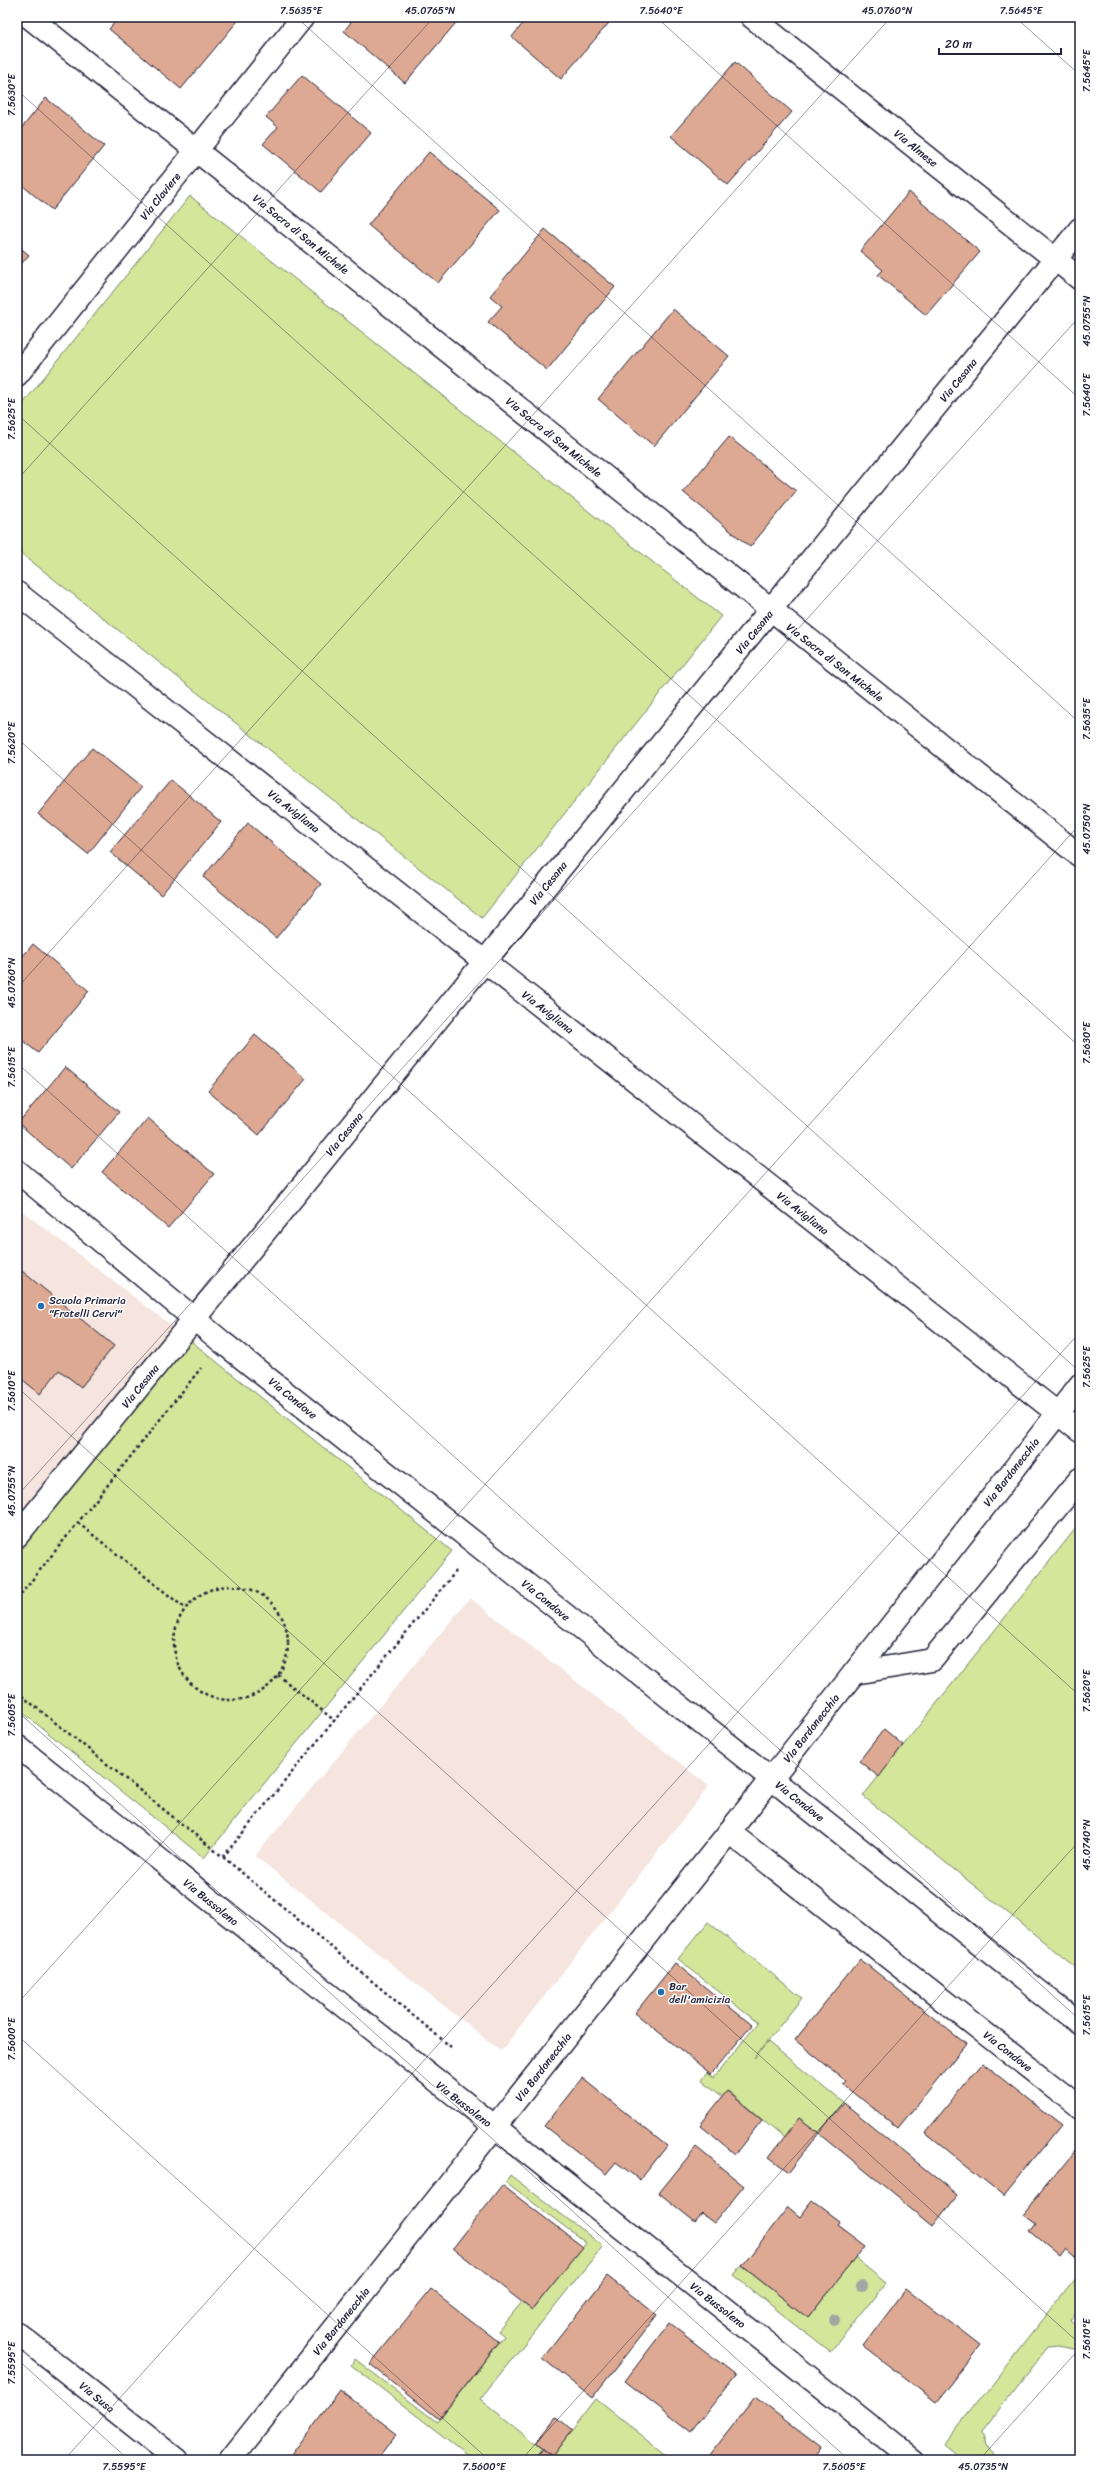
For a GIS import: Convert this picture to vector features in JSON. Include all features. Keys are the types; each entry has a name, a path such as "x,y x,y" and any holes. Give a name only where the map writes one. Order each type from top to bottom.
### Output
{"street":[{"name":"Via Sacra di San Michele","path":"29,17 771,611 1080,856"},
{"name":"Via Claviere","path":"17,375 303,17"},
{"name":"Via Almese","path":"752,17 1080,279"},
{"name":"Via Cesana","path":"17,1536 194,1320 484,961 771,611 1080,229"},
{"name":"Via Avigliana","path":"17,593 1080,1431"},
{"name":"Via Condove","path":"17,1170 194,1320 1080,2024"},
{"name":"Via Bardonecchia","path":"230,2460 772,1779 1080,1385"},
{"path":"854,1673 932,1660 1080,1479"},
{"name":"Via Bussoleno","path":"17,1746 913,2460"},
{"name":"Via Condove","path":"729,1832 1080,2108"},
{"name":"Via Susa","path":"17,2333 176,2460"}],"path":[{"path":"17,1599 222,1342"},
{"path":"78,1523 186,1608"},
{"path":"223,1858 460,1567"},
{"path":"231,1586 248,1589 264,1596 280,1614 285,1624 288,1642 285,1659 278,1675 265,1688 249,1697 231,1700 214,1697 197,1689 184,1676 177,1660 174,1642 177,1624 186,1608 198,1597 214,1588 231,1586"},
{"path":"278,1675 335,1721"},
{"path":"17,1692 223,1858 455,2050"}],"shaded area":[{"path":"17,1207 176,1329 17,1523"},
{"path":"470,1598 709,1786 501,2051 255,1856"}],"green space":[{"path":"190,196 721,616 482,918 17,550 17,411"},
{"path":"176,1329 452,1551 204,1858 17,1708 17,1523"},
{"path":"1080,1523 1080,1971 863,1796"},
{"path":"708,1922 802,1998 754,2058 768,2042 844,2103 819,2133 799,2118 784,2138 728,2091 723,2097 702,2080 708,2072 714,2077 758,2023 678,1959"},
{"path":"510,2175 603,2246 480,2399 543,2449 533,2460 474,2460 351,2365 355,2359 437,2422 504,2336 498,2331 522,2302 532,2310 586,2243 506,2182"},
{"path":"855,2258 886,2283 830,2352 734,2276 742,2266 808,2318"},
{"path":"1080,2273 1080,2308 1071,2320 1080,2327 1080,2350 1058,2345 1049,2346 983,2430 987,2443 998,2460 964,2460 944,2444"},
{"path":"596,2399 673,2460 558,2460 552,2456"}],"building":[{"path":"119,17 241,17 181,89 109,29"},
{"path":"355,17 460,18 405,83 344,31"},
{"path":"528,17 614,17 561,79 512,37"},
{"path":"735,62 792,112 728,185 671,136"},
{"path":"302,75 371,133 321,192 263,144 278,127 266,117"},
{"path":"46,98 104,146 52,210 17,181 17,134"},
{"path":"429,152 500,210 438,283 368,225"},
{"path":"909,192 980,252 926,315 878,275 883,270 860,251"},
{"path":"545,229 615,287 547,370 488,322 502,306 490,296"},
{"path":"17,245 29,255 17,269"},
{"path":"673,309 729,356 654,446 598,399"},
{"path":"729,437 796,491 750,547 683,492"},
{"path":"92,748 141,787 88,854 38,814"},
{"path":"171,780 221,822 161,895 110,852"},
{"path":"248,823 321,884 276,938 203,877"},
{"path":"33,944 89,991 38,1053 17,1036 17,963"},
{"path":"255,1035 306,1079 259,1135 208,1091"},
{"path":"65,1067 119,1112 71,1169 18,1123"},
{"path":"148,1118 214,1174 168,1228 102,1172"},
{"name":"Scuola Primaria \"Fratelli Cervi\"","path":"17,1267 114,1346 81,1387 59,1370 40,1394 17,1375"},
{"path":"884,1729 903,1745 879,1777 859,1761"},
{"path":"860,1959 966,2044 898,2128 843,2084 846,2081 795,2040"},
{"path":"675,1963 752,2025 711,2074 635,2013"},
{"path":"982,2063 1061,2125 1004,2196 925,2133"},
{"path":"582,2078 667,2146 640,2180 616,2162 606,2174 544,2126"},
{"path":"727,2091 762,2120 735,2154 700,2125"},
{"path":"844,2103 957,2195 933,2226 819,2133"},
{"path":"799,2118 819,2133 789,2172 769,2157"},
{"path":"1080,2145 1080,2249 1075,2256 1066,2248 1060,2256 1030,2231 1036,2223 1024,2214"},
{"path":"696,2147 744,2186 714,2223 702,2214 695,2222 659,2193"},
{"path":"502,2185 583,2247 532,2310 453,2248"},
{"path":"812,2201 839,2221 837,2225 865,2246 808,2318 742,2266 788,2207 800,2217"},
{"path":"607,2276 657,2315 592,2398 542,2358"},
{"path":"431,2289 499,2342 439,2419 370,2364"},
{"path":"906,2289 980,2346 936,2402 863,2346"},
{"path":"669,2323 736,2375 691,2432 625,2381"},
{"path":"340,2390 397,2434 377,2460 289,2460 288,2459"},
{"path":"755,2397 821,2448 812,2460 706,2460"},
{"path":"557,2417 572,2430 552,2456 536,2443"},
{"path":"543,2449 557,2460 533,2460"}],"place":[{"name":"Scuola Primaria \"Fratelli Cervi\"","path":"41,1306"},
{"name":"Bar dell'amicizia","path":"661,1992"}]}
